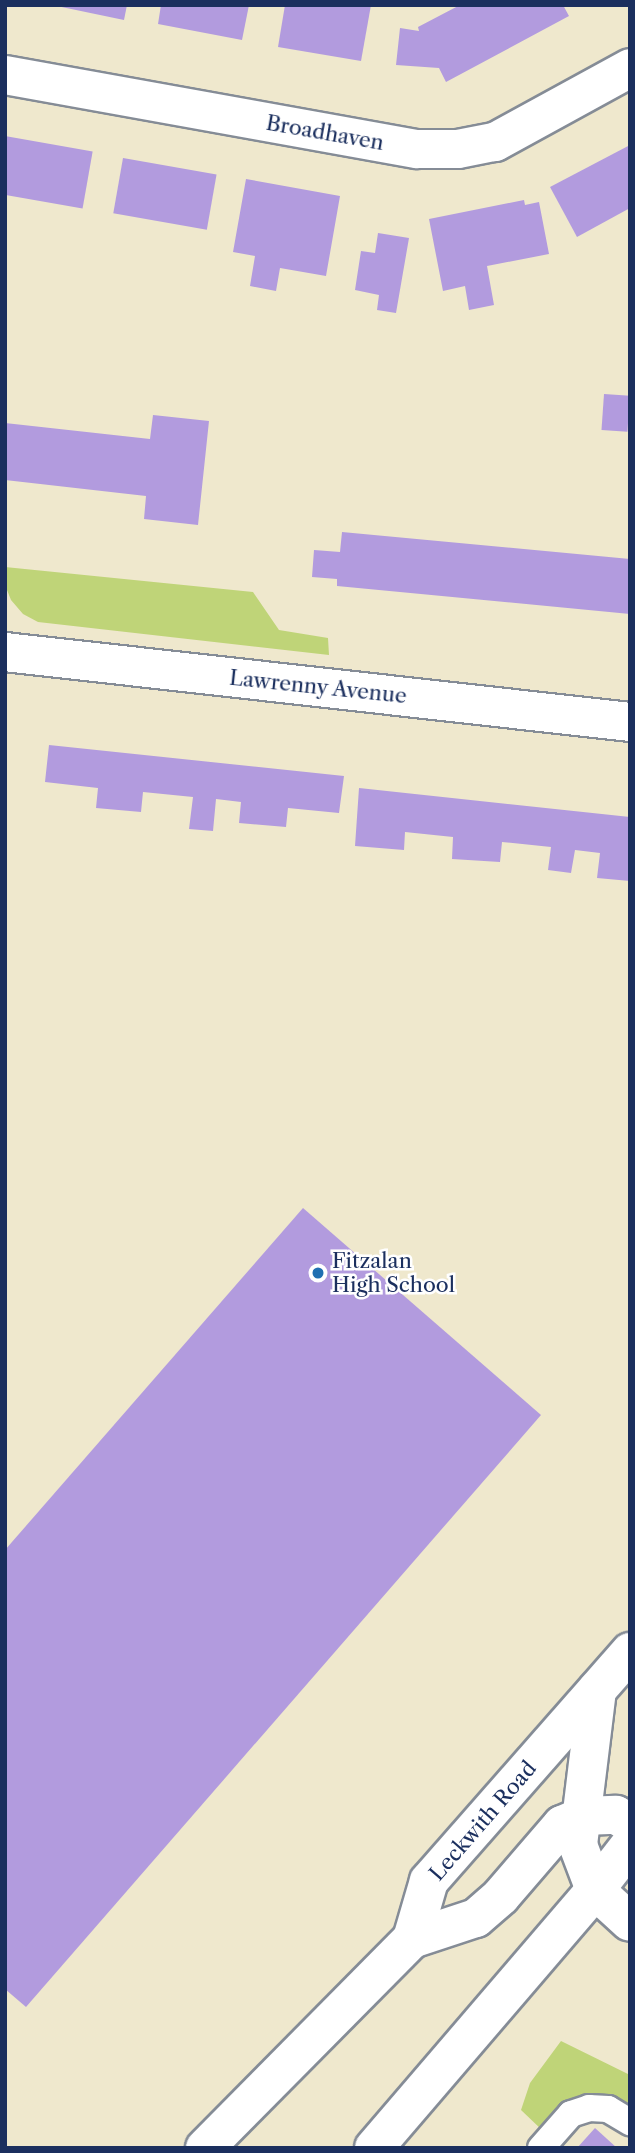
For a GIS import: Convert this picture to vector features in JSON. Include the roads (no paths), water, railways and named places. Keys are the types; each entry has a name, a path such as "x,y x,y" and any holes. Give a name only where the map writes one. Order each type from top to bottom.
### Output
{"street":[{"name":"Broadhaven","path":"5,75 417,149 458,149 495,142 630,68"},
{"name":"Lawrenny Avenue","path":"5,652 630,723"},
{"name":"Leckwith Road","path":"205,2148 412,1939 429,1881 630,1652"},
{"path":"597,1690 578,1845 595,1890 630,1922"},
{"path":"412,1939 476,1918 500,1896 562,1825 583,1816 617,1815 630,1822"},
{"path":"374,2148 595,1890 630,1845"}],"lane":[{"path":"541,2148 571,2114 589,2108 608,2109 630,2122"}],"place":[{"name":"Fitzalan High School","path":"318,1273"}]}
